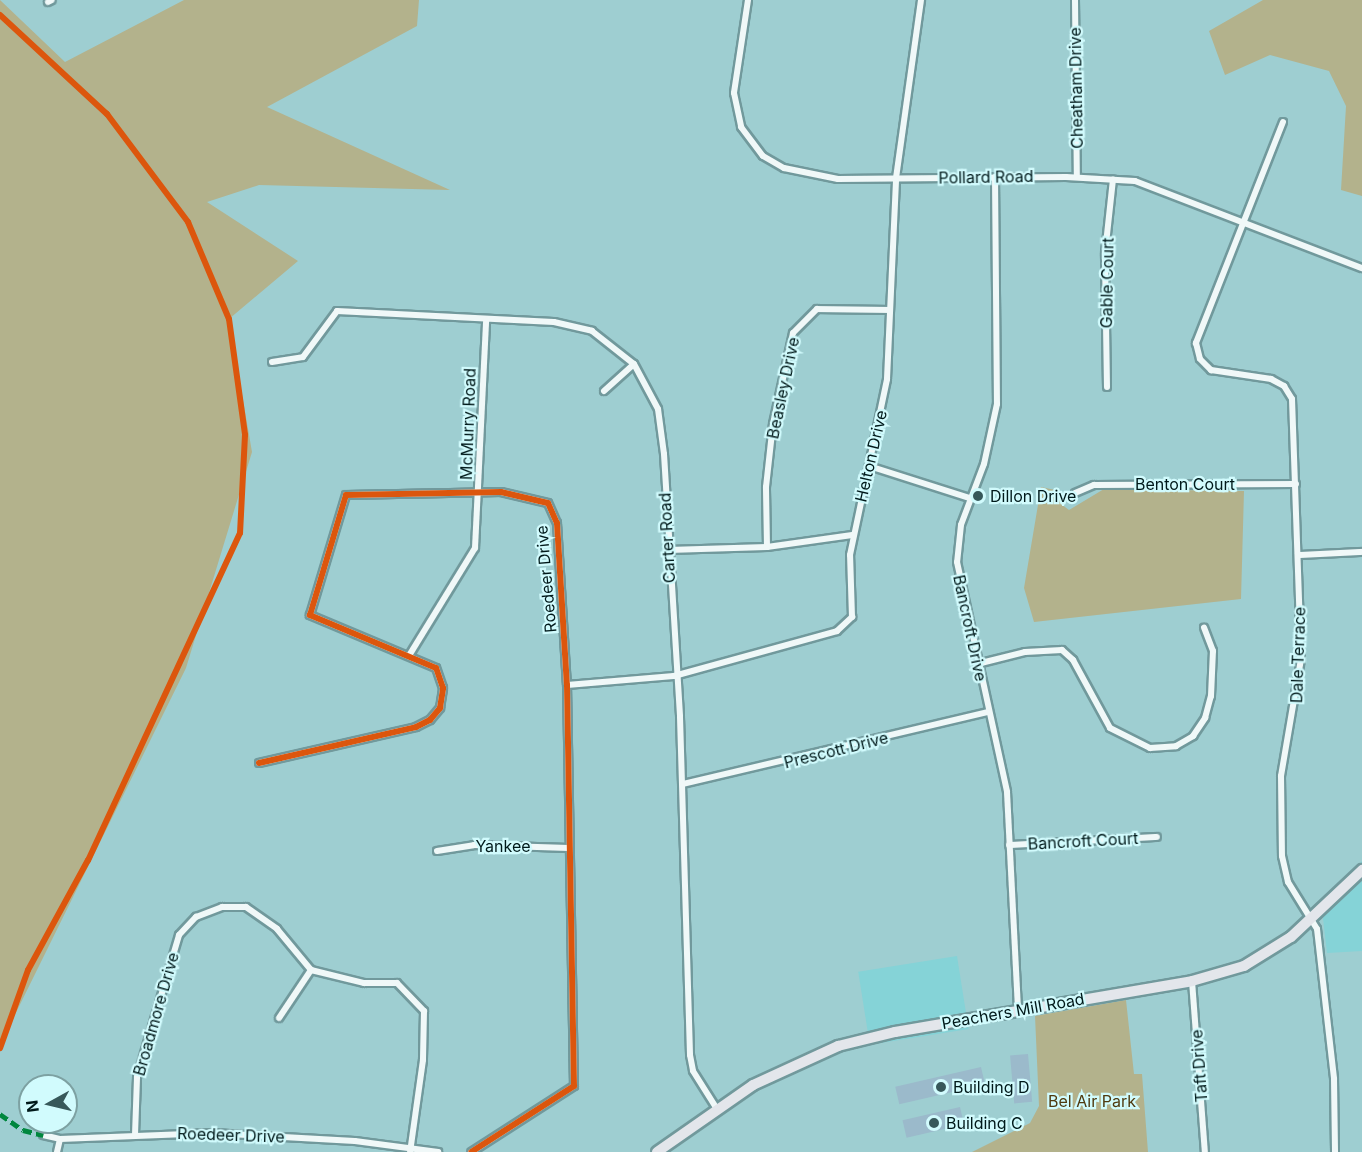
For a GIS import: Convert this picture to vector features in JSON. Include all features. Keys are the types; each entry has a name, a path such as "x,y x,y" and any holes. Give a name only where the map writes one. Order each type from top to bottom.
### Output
{"main road":[{"name":"Peachers Mill Road","path":"657,1152 717,1109 789,1065 838,1046 1018,1010 1192,981 1262,956 1313,917 1362,870"}],"street":[{"name":"Pollard Road","path":"748,0 734,93 741,126 763,156 807,175 896,178 1077,177 1113,179 1158,188 1362,268"},
{"name":"Helton Drive","path":"567,685 674,676 837,631 852,617 852,536 887,379 888,310 896,178 921,0"},
{"name":"Cheatham Drive","path":"1075,0 1077,177"},
{"name":"Dale Terrace","path":"1283,122 1199,329 1197,350 1212,370 1271,379 1287,390 1294,411 1301,660 1281,782 1282,856 1288,882 1313,917 1334,1079 1335,1152"},
{"name":"Bancroft Drive","path":"995,177 997,404 986,457 969,498 959,535 957,573 1005,780 1018,1010"},
{"name":"Gable Court","path":"1107,387 1105,253 1113,179"},
{"name":"Beasley Drive","path":"767,548 771,445 793,333 817,309 888,310"},
{"name":"Carter Road","path":"272,362 303,357 337,311 554,322 592,331 634,364 658,409 683,784 690,1055 693,1071 717,1109"},
{"name":"McMurry Road","path":"410,654 475,548 480,493 486,320"},
{"path":"604,391 634,364"},
{"path":"869,466 969,498"},
{"name":"Benton Court","path":"1075,493 1094,485 1296,483"},
{"name":"Roedeer Drive","path":"259,763 430,720 440,708 443,688 436,668 410,654 310,615 346,495 501,492 548,503 557,523 567,685 574,1086 471,1152"},
{"path":"668,550 767,548 852,536"},
{"path":"1298,555 1362,552"},
{"path":"977,664 1025,652 1062,650 1073,660 1110,729 1150,748 1176,746 1193,736 1205,718 1211,696 1213,651 1204,628"},
{"name":"Prescott Drive","path":"683,784 988,712"},
{"name":"Bancroft Court","path":"1009,845 1157,837"},
{"name":"Yankee","path":"437,851 474,845 569,848"},
{"name":"Broadmore Drive","path":"135,1135 133,1105 152,1022 179,935 196,918 222,907 246,907 277,929 311,970"},
{"path":"279,1018 311,970 364,983 397,983 423,1011 423,1060 410,1150"},
{"name":"Taft Drive","path":"1192,981 1205,1152"},
{"name":"Roedeer Drive","path":"43,1135 60,1139 212,1132 438,1152"},
{"path":"57,1152 60,1139"}],"shaded area":[{"path":"1362,861 1362,951 1327,953 1321,901"},
{"path":"957,956 969,1029 870,1045 858,972"}],"green space":[{"path":"0,0 65,62 184,0 419,0 417,26 267,107 450,190 259,185 207,202 298,261 229,319 252,452 186,668 0,1045"},
{"path":"1263,0 1362,0 1362,196 1341,190 1346,106 1329,71 1270,55 1225,75 1209,31"},
{"path":"1041,487 1060,491 1061,504 1069,510 1104,489 1244,491 1241,599 1034,622 1024,588"},
{"name":"Bel Air Park","path":"1126,1000 1134,1074 1142,1074 1148,1152 972,1152 1030,1123 1039,1106 1035,1016"}],"building":[{"path":"1028,1054 1032,1102 1014,1103 1010,1056"},
{"name":"Building D","path":"981,1067 985,1085 899,1104 895,1087"},
{"name":"Building C","path":"960,1107 964,1125 907,1138 903,1120"}],"marked path":[{"path":"0,1114 23,1130 43,1135"}],"cycle path":[{"path":"0,15 107,114 188,222 229,319 245,435 240,533 88,860 28,970 0,1048"},
{"path":"259,763 416,727 430,720 440,708 443,688 436,668 310,615 346,495 501,492 548,503 557,523 567,685 574,1086 471,1152"}],"place":[{"name":"Dillon Drive","path":"978,496"},
{"name":"Building D","path":"941,1087"},
{"name":"Building C","path":"934,1123"}]}
